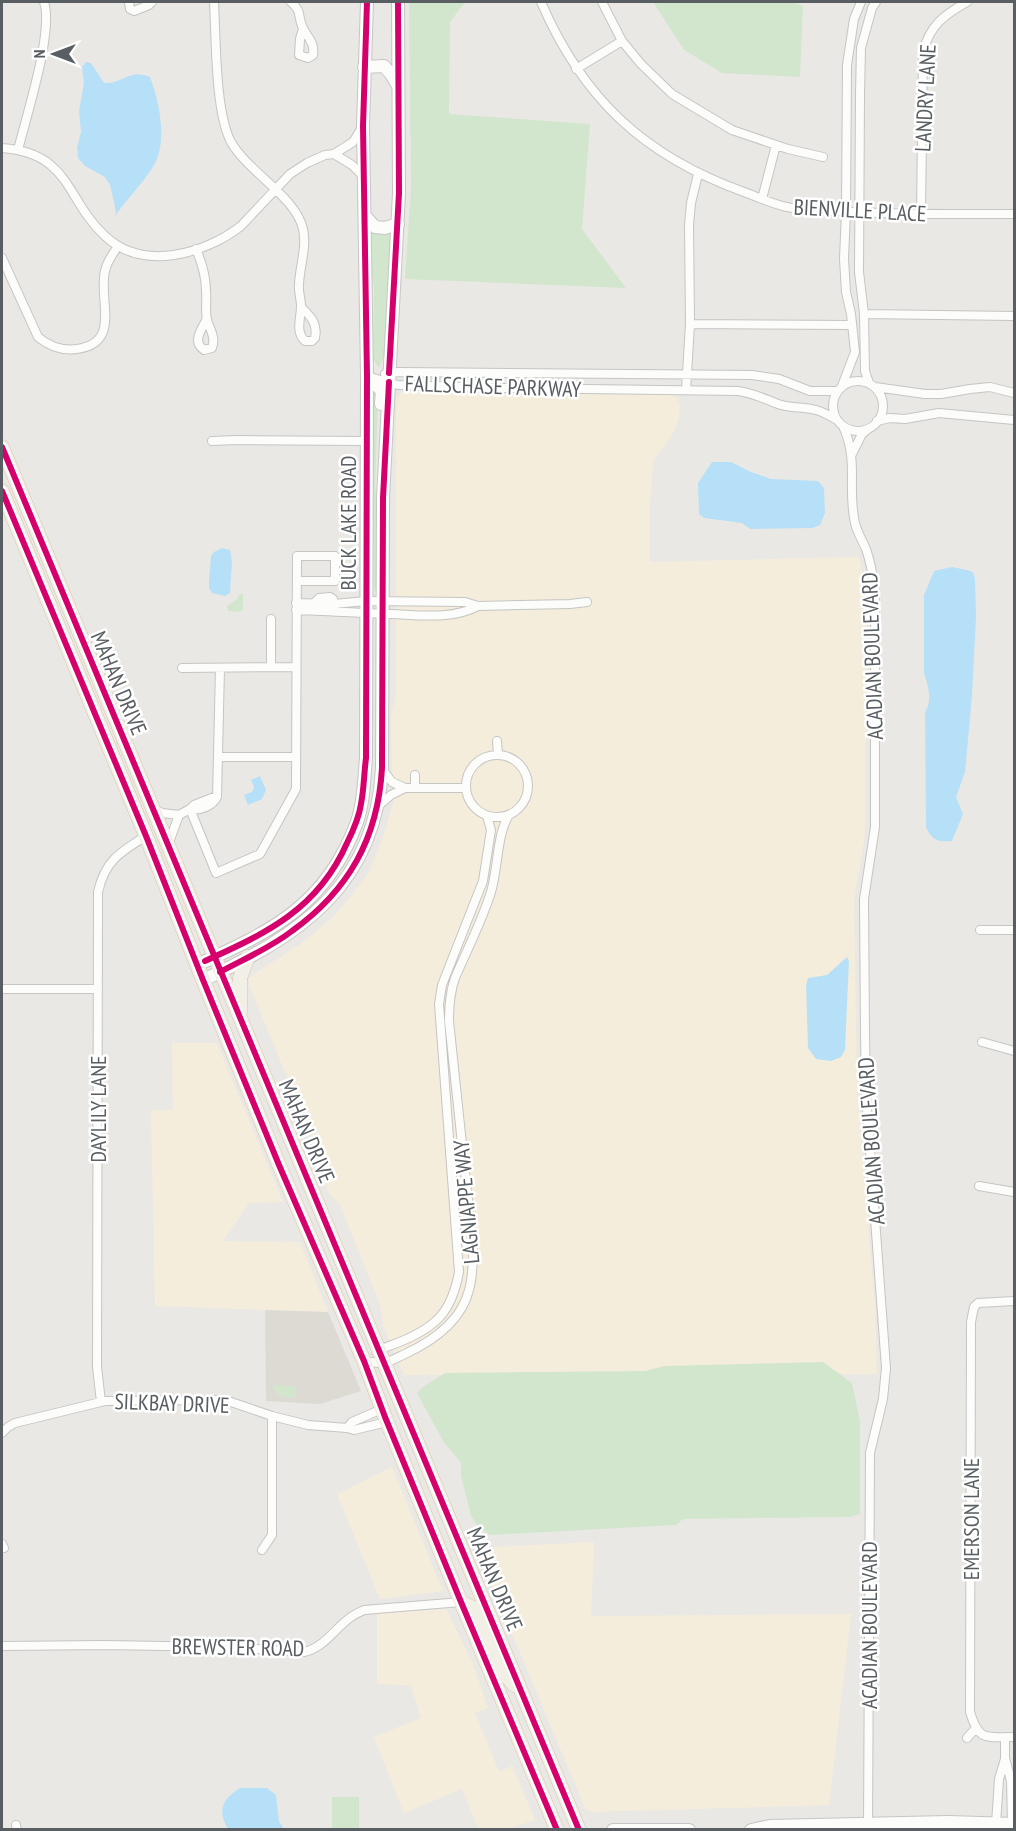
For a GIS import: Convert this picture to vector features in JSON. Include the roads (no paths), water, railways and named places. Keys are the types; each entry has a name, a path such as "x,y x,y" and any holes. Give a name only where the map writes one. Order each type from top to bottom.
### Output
{"main road":[{"name":"BUCK LAKE ROAD","path":"197,965 266,932 289,917 310,899 323,885 343,853 361,804 366,758 367,376 363,126 367,2"},
{"name":"BUCK LAKE ROAD","path":"203,980 291,933 317,912 339,888 357,861 370,832 377,807 382,768 383,498 392,380 398,224 398,2"},
{"path":"364,67 384,66 398,88"},
{"path":"365,216 375,227 385,228 398,224"},
{"path":"367,376 382,391 377,485 383,498"},
{"name":"MAHAN DRIVE","path":"2,447 579,1830"},
{"name":"MAHAN DRIVE","path":"2,491 557,1830"},
{"path":"98,724 109,724 123,739"},
{"path":"240,1020 240,978 248,957"},
{"path":"291,1191 298,1190 315,1198"},
{"path":"461,1602 475,1608 500,1668 525,1699"},
{"path":"751,1830 770,1826 868,1827 948,1822 1013,1824"},
{"path":"613,1830 689,1830"}],"street":[{"path":"18,150 46,28 44,2"},
{"path":"129,2 130,9 134,11 152,2"},
{"path":"214,2 222,117 230,140 246,164 274,189 298,216 304,231 299,284 301,307"},
{"path":"291,2 299,10 303,29"},
{"name":"BIENVILLE PLACE","path":"542,2 552,27 576,69 622,123 659,152 698,174 787,208 859,213 1014,214"},
{"path":"602,2 622,41 641,64 672,94 732,130 776,145 823,157"},
{"path":"861,2 854,19 847,65 844,259 846,292 855,352 832,405 840,423 856,431 890,418 905,419 939,413 1014,420"},
{"path":"852,455 862,434 880,416 882,404 879,392 872,385 865,371 864,314 859,272 861,48 872,8 876,2"},
{"name":"LANDRY LANE","path":"921,213 925,46 931,30 939,21 967,2"},
{"path":"576,69 622,41"},
{"path":"2,148 18,150 40,158 62,176 96,227 109,240 118,246 143,255 157,256 180,254 196,249 232,232 241,226 290,174 307,163 325,155 334,154 353,142 363,126"},
{"path":"762,198 776,145"},
{"path":"334,154 352,165 364,178"},
{"path":"686,390 690,324 689,225 691,203 698,174"},
{"path":"2,258 38,337 54,347 81,349 94,345 103,335 106,323 104,272 118,246"},
{"path":"196,249 203,265 207,319"},
{"path":"864,314 1014,316"},
{"path":"690,324 852,325"},
{"path":"501,372 501,388"},
{"name":"FALLSCHASE PARKWAY","path":"392,380 501,372 766,376 810,391 840,388"},
{"name":"FALLSCHASE PARKWAY","path":"367,376 501,388 749,392 786,406 824,412 840,423"},
{"path":"840,388 855,381 925,394 990,387 1014,393"},
{"name":"ACADIAN BOULEVARD","path":"840,423 850,440 855,526 873,570 875,590 875,827 864,898 864,1033 866,1096 886,1368 883,1399 870,1453 868,1827"},
{"path":"213,441 366,441"},
{"path":"190,809 216,873 260,854 296,789 297,556 335,556 335,581 297,581"},
{"path":"297,607 383,608 465,602 478,606 586,602"},
{"path":"297,607 314,603 334,608"},
{"path":"383,608 439,616 467,612 478,606"},
{"path":"271,619 271,668"},
{"path":"182,668 296,667"},
{"path":"153,808 162,813 179,815 190,809 196,810 211,805 216,801 218,796 220,668"},
{"path":"497,741 498,754"},
{"path":"498,754 508,756 525,770 528,791 525,801 518,810 498,817 487,816 478,810 471,802 466,788 471,769 479,760 498,754"},
{"path":"219,757 296,757"},
{"path":"382,768 392,782 405,788 466,788"},
{"path":"415,775 415,788"},
{"path":"377,807 391,795 405,788"},
{"path":"168,847 179,815"},
{"name":"LAGNIAPPE WAY","path":"364,1361 421,1347 445,1330 456,1316 469,1292 473,1270 473,1248 445,995 455,978 491,890 503,823 509,815"},
{"name":"LAGNIAPPE WAY","path":"364,1361 382,1356 435,1323 455,1292 459,1272 439,1020 448,969 481,888 490,844 491,826 487,816"},
{"name":"DAYLILY LANE","path":"101,1402 97,1367 98,892 102,877 109,865 118,855 146,836"},
{"path":"481,888 502,893"},
{"path":"980,930 1014,930"},
{"path":"2,989 98,989"},
{"path":"982,1042 1014,1051"},
{"path":"445,1083 456,1081"},
{"path":"452,1170 465,1170"},
{"path":"980,1186 1014,1192"},
{"name":"EMERSON LANE","path":"975,1729 970,1712 970,1305 1014,1301"},
{"name":"SILKBAY DRIVE","path":"2,1433 15,1424 101,1402 119,1400 217,1400 308,1425 347,1428 354,1431 360,1430 385,1415"},
{"path":"347,1428 352,1422 385,1415"},
{"path":"262,1550 272,1535 272,1416"},
{"name":"BREWSTER ROAD","path":"2,1646 227,1647 304,1652 313,1649 350,1617 364,1610 461,1602"},
{"path":"967,1738 975,1729 985,1737 1010,1737 999,1779 996,1824"},
{"path":"1005,1758 1011,1781 1013,1824"}],"water":[{"path":"86,62 91,63 104,83 111,83 137,74 150,77 159,109 161,144 154,165 114,218 116,213 110,185 105,177 85,166 78,158 77,148 81,132 79,111 84,83 82,67"},
{"path":"712,462 731,462 771,479 818,481 824,488 825,513 820,525 812,528 750,529 742,523 704,518 699,514 698,483"},
{"path":"222,548 230,550 232,562 230,593 225,596 212,593 209,588 211,556"},
{"path":"952,567 973,572 976,617 965,772 956,797 963,814 952,841 943,841 933,838 926,827 925,712 929,698 924,673 924,595 934,571"},
{"path":"260,776 266,790 262,799 248,805 244,795 252,792 254,787 251,780"},
{"path":"847,957 849,961 845,1050 841,1057 831,1061 816,1059 808,1048 806,985 808,978 827,975"},
{"path":"240,1788 267,1788 276,1795 279,1822 284,1829 228,1829 223,1817 223,1806 225,1801"}]}
